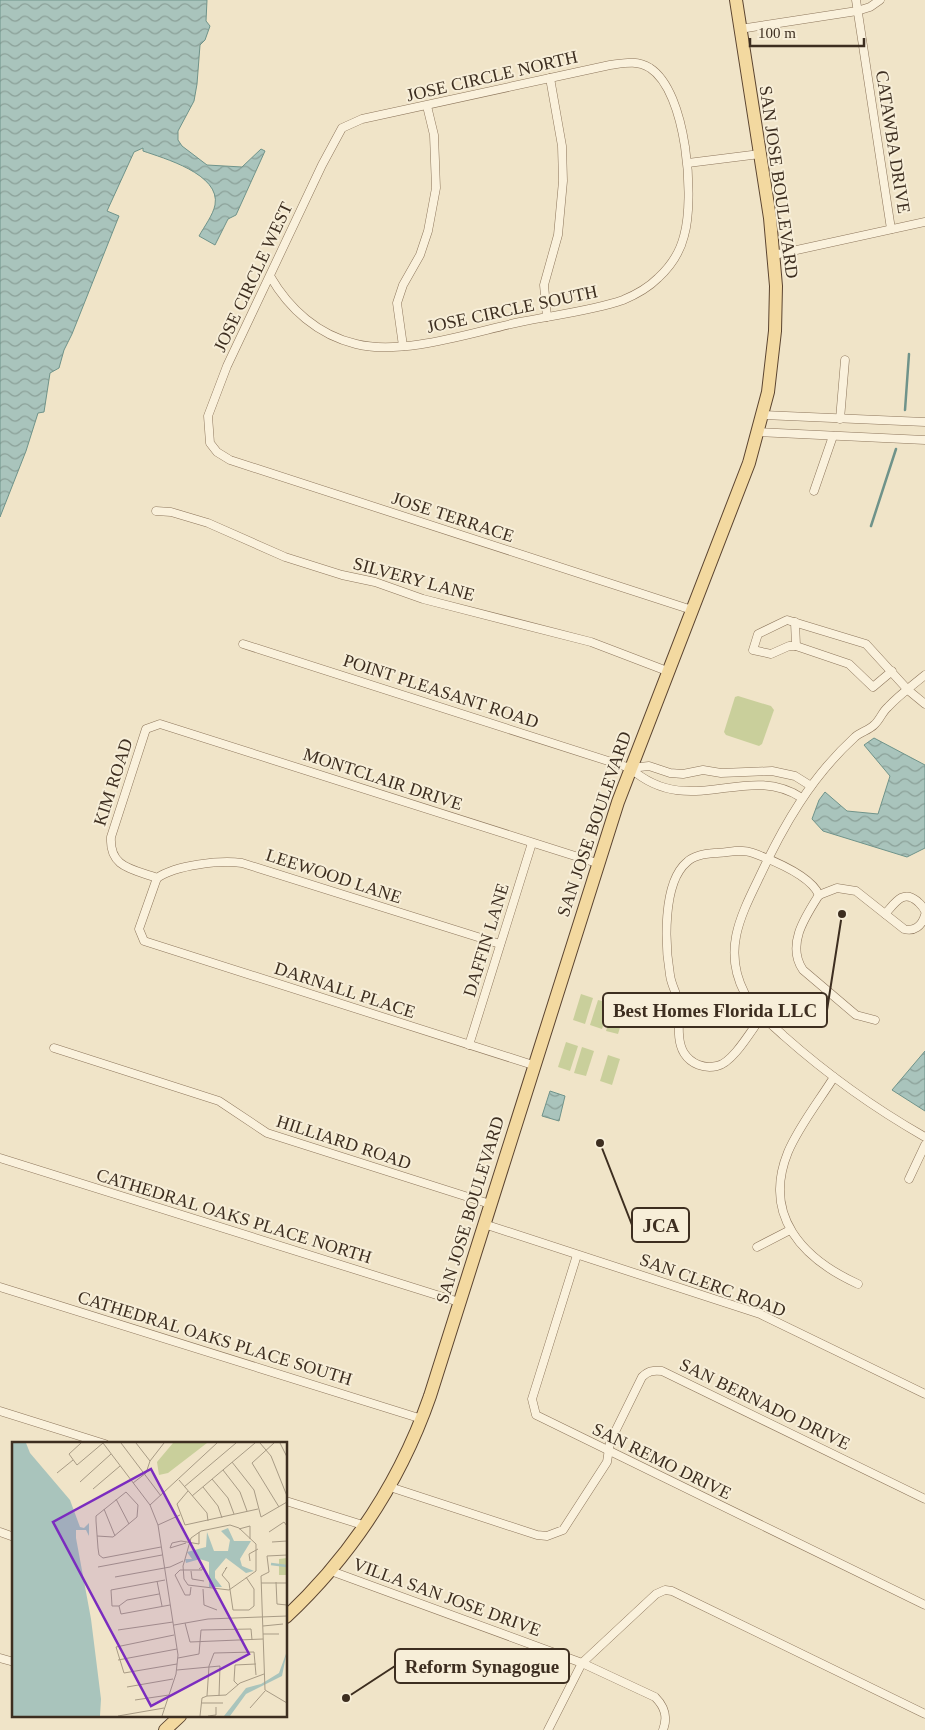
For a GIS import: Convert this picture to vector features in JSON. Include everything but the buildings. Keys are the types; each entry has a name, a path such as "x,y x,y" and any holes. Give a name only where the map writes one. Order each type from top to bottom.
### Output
{"main road":[{"name":"SAN JOSE BOULEVARD","path":"288,1615 332,1571 366,1526 390,1487 422,1419 597,863 630,768 749,464 763,415 775,331 774,255 736,0"},
{"path":"165,1730 177,1718"}],"street":[{"name":"CATAWBA DRIVE","path":"856,0 891,229"},
{"path":"740,29 857,11 870,7 880,0"},
{"name":"JOSE CIRCLE NORTH","path":"342,128 362,119 550,78 631,62 648,67"},
{"name":"JOSE CIRCLE SOUTH","path":"270,276 293,308 322,330 358,345 383,348 403,346 547,317 626,299 658,278 671,264 684,235 688,206 688,163 682,132 675,108 660,78 648,67"},
{"path":"547,317 544,284 558,235 563,181 562,146 550,78"},
{"path":"403,346 397,303 403,285 420,255 428,231 436,194 434,135 427,106"},
{"name":"JOSE CIRCLE WEST","path":"210,443 208,416 227,366 322,165 342,128"},
{"path":"688,163 760,154"},
{"path":"774,255 925,222"},
{"path":"840,418 845,360"},
{"path":"763,415 925,422"},
{"path":"758,432 925,440"},
{"path":"814,491 833,436"},
{"name":"JOSE TERRACE","path":"210,443 217,452 230,460 692,610"},
{"name":"SILVERY LANE","path":"156,511 171,512 208,523 284,557 342,576 376,582 423,599 591,642 668,671"},
{"path":"892,672 873,687 850,664 796,646 789,646 771,654 753,650 758,634 787,620 866,644 892,672 908,690 925,704"},
{"path":"795,622 796,646"},
{"name":"POINT PLEASANT ROAD","path":"243,644 630,768 649,766 670,773 683,774 703,770 718,772 772,770 786,773 811,786"},
{"path":"925,675 889,705 872,727 856,735 802,798 782,828 739,918 734,950 741,984 752,1005 762,1016 834,1077 884,1114 925,1137"},
{"name":"MONTCLAIR DRIVE","path":"160,724 597,863"},
{"name":"KIM ROAD","path":"157,878 119,863 110,847 111,837 132,768 146,729 160,724"},
{"name":"POINT PLEASANT ROAD","path":"630,768 643,780 684,793 757,784 782,787 802,798"},
{"path":"718,772 719,790"},
{"path":"756,772 757,784"},
{"name":"DAFFIN LANE","path":"469,1045 532,843"},
{"path":"762,1016 728,1060 719,1066 707,1067 697,1065 688,1059 683,1050 678,998 670,977 667,950 666,932 670,896 676,878 686,862 702,855 745,851 806,879 819,895"},
{"name":"LEEWOOD LANE","path":"157,878 171,871 199,865 242,863 500,944"},
{"name":"DARNALL PLACE","path":"157,878 139,930 144,941 148,943 533,1065"},
{"path":"875,1020 856,1015 803,970 798,962 795,945 798,935 819,895 837,888 846,888 862,894 904,930 911,931 917,928 925,916"},
{"path":"885,914 898,899 906,895 913,897 925,911"},
{"name":"HILLIARD ROAD","path":"54,1048 219,1101 267,1134 490,1204"},
{"path":"834,1077 794,1140 783,1167 781,1198 790,1230 802,1247 821,1264 858,1284"},
{"path":"909,1179 925,1145"},
{"name":"CATHEDRAL OAKS PLACE NORTH","path":"0,1158 460,1302"},
{"name":"SAN CLERC ROAD","path":"484,1224 760,1314 925,1394"},
{"path":"758,1247 790,1230"},
{"name":"SAN REMO DRIVE","path":"577,1255 532,1399 536,1415 925,1605"},
{"name":"CATHEDRAL OAKS PLACE SOUTH","path":"0,1287 422,1419"},
{"name":"SAN BERNADO DRIVE","path":"390,1487 537,1536 547,1536 563,1530 607,1462 610,1442 642,1377 647,1372 655,1370 662,1371 925,1499"},
{"path":"0,1411 99,1442"},
{"path":"288,1501 366,1526"},
{"path":"0,1532 12,1536"},
{"name":"VILLA SAN JOSE DRIVE","path":"332,1571 582,1663 655,1698 666,1714 663,1730"},
{"path":"548,1730 582,1663 656,1594 665,1590 672,1590 925,1714"}],"green space":[{"path":"738,696 771,706 774,710 762,744 759,746 726,735 724,732 735,697"},
{"path":"581,994 593,998 585,1024 573,1020"},
{"path":"598,1000 610,1003 602,1029 590,1025"},
{"path":"614,1005 626,1009 618,1034 606,1031"},
{"path":"566,1042 578,1046 570,1071 558,1067"},
{"path":"582,1047 594,1051 586,1076 574,1073"},
{"path":"608,1055 620,1059 612,1085 600,1081"}],"water":[{"path":"0,0 207,0 206,21 210,26 205,40 200,45 194,101 178,131 178,140 182,146 207,165 242,167 261,149 265,151 236,215 228,219 215,245 199,236 215,205 214,194 209,184 189,169 143,151 143,148 134,152 107,211 119,216 64,350 59,368 50,373 44,412 38,413 26,451 0,517"},
{"path":"874,738 925,765 925,848 907,857 823,831 812,819 819,800 825,792 847,811 878,814 890,776 864,745"},
{"path":"925,1051 925,1111 892,1090"},
{"path":"550,1091 565,1096 559,1121 542,1116"}],"waterway":[{"path":"905,410 909,354"},
{"path":"871,526 896,449"}],"place":[{"name":"Best Homes Florida LLC","path":"842,914"},
{"name":"JCA","path":"600,1143"},
{"name":"Reform Synagogue","path":"346,1698"}]}
